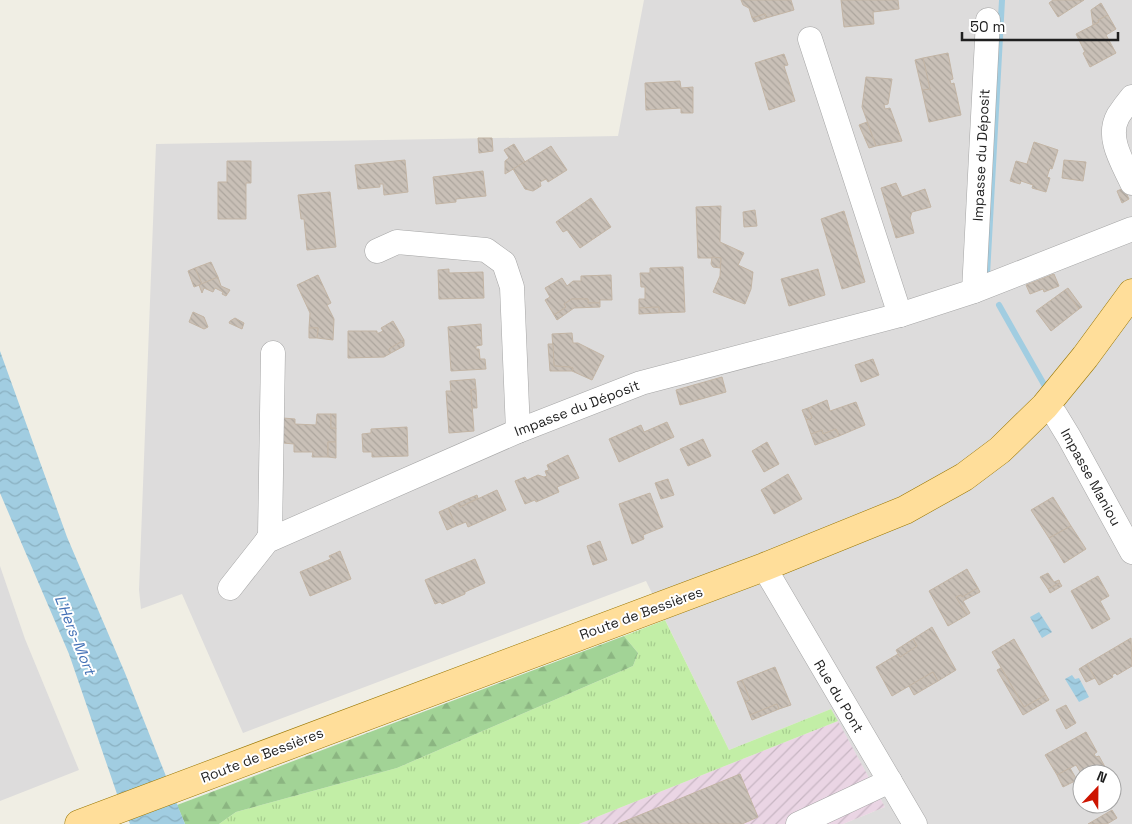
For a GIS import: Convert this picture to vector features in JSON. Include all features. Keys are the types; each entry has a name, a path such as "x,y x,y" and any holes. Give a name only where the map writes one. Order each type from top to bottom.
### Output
{"main road":[{"name":"Route de Bessières","path":"86,821 764,567 905,510 964,477 1000,450 1045,406 1085,357 1132,293"}],"street":[{"name":"Impasse du Déposit","path":"974,291 988,20"},
{"path":"810,39 900,315"},
{"path":"1132,97 1118,116 1114,128 1114,142 1132,183"},
{"name":"Impasse du Déposit","path":"266,541 518,431 641,383 900,315 974,291 1132,229"},
{"path":"376,251 397,242 486,250 504,264 512,287 518,431"},
{"name":"Impasse du Déposit","path":"230,588 270,535 273,353"},
{"name":"Impasse Maniou","path":"1045,406 1055,414 1069,437 1132,552"},
{"name":"Rue du Pont","path":"764,567 915,824"},
{"path":"798,824 890,781"}],"shaded area":[{"path":"644,0 1132,0 1132,824 843,824 885,807 831,709 729,750 646,581 243,733 182,594 141,609 139,590 156,144 618,136"},
{"path":"0,566 25,639 79,770 0,801"},
{"path":"838,721 885,807 843,824 579,824"}],"green space":[{"path":"665,620 729,750 831,709 838,721 579,824 219,824 236,812 397,768 633,666 638,653 624,636"},
{"path":"624,636 638,653 633,666 397,768 236,812 219,824 185,824 177,805"}],"water":[{"name":"L'Hers-Mort","path":"0,351 67,537 125,673 185,824 130,824 117,794 69,654 0,493"},
{"path":"1039,612 1052,632 1042,638 1030,617"},
{"path":"1072,675 1075,679 1079,678 1089,697 1079,702 1065,679"}],"building":[{"path":"741,0 791,0 794,10 766,18 765,14 752,18 749,8 743,5"},
{"path":"841,0 898,0 899,9 873,12 874,24 844,27"},
{"path":"1053,0 1084,0 1058,17 1049,3"},
{"path":"1101,3 1108,15 1093,25 1091,10"},
{"path":"765,14 766,18 754,22 752,18"},
{"path":"1108,15 1116,29 1106,35 1116,53 1090,67 1076,34"},
{"path":"948,53 953,79 950,80 951,84 954,83 961,115 929,122 922,90 930,89 923,58"},
{"path":"784,54 788,65 784,66 795,101 769,110 755,63"},
{"path":"923,58 930,89 922,90 915,60"},
{"path":"866,77 892,79 888,104 884,105 885,109 890,108 902,141 876,146 862,107"},
{"path":"680,81 681,88 693,87 693,113 681,113 681,108 646,110 645,83"},
{"path":"867,122 876,146 869,148 859,125"},
{"path":"478,138 492,138 493,151 479,153"},
{"path":"1034,142 1058,150 1052,169 1050,168 1047,177 1050,178 1046,192 1032,188 1033,185 1021,181 1020,184 1010,181 1016,161 1027,164"},
{"path":"514,144 525,162 505,174 505,161 509,158 504,150"},
{"path":"551,146 567,170 548,182 546,179 540,182 541,186 533,191 525,189 513,169"},
{"path":"405,160 408,192 384,195 383,184 380,184 380,187 358,189 355,165"},
{"path":"1064,160 1086,162 1083,181 1062,178"},
{"path":"227,161 251,161 251,183 246,183 246,219 218,219 218,182 227,182"},
{"path":"483,171 486,196 456,199 456,202 436,204 433,177"},
{"path":"896,183 902,197 925,189 931,207 912,212 910,218 914,233 896,238 881,188"},
{"path":"1124,188 1129,199 1122,203 1117,191"},
{"path":"330,192 336,247 307,250 304,219 301,219 298,195"},
{"path":"591,198 611,227 580,248 567,230 563,232 556,222"},
{"path":"721,206 720,242 744,253 738,265 753,272 751,289 745,304 713,292 720,276 721,258 698,258 696,207"},
{"path":"755,210 757,226 744,227 743,212"},
{"path":"844,211 865,282 842,289 821,219"},
{"path":"712,257 721,258 720,268 713,267 711,264"},
{"path":"211,262 218,277 202,284 195,268"},
{"path":"683,267 685,312 659,313 659,307 639,308 639,299 645,299 645,287 641,287 640,273 650,273 650,268"},
{"path":"195,268 202,284 194,287 188,271"},
{"path":"449,269 449,273 483,272 484,298 439,299 438,270"},
{"path":"818,269 825,295 789,306 781,279"},
{"path":"1054,274 1059,286 1044,292 1043,289 1030,294 1026,285"},
{"path":"318,275 331,303 327,305 334,319 333,340 317,338 318,328 309,328 310,313 297,285"},
{"path":"611,275 612,300 588,303 588,299 572,299 564,304 566,307 554,315 545,300 550,297 545,288 562,278 567,286 573,281 581,281 581,276"},
{"path":"218,277 221,286 230,290 226,296 215,288 213,292 204,288 202,293 199,285"},
{"path":"1068,288 1082,307 1079,309 1065,290"},
{"path":"1065,290 1079,309 1051,331 1036,311"},
{"path":"572,299 588,299 588,303 600,303 600,307 574,308 557,320 554,315 566,307 564,304"},
{"path":"659,307 659,313 639,314 639,308"},
{"path":"193,312 204,317 208,327 204,329 189,322"},
{"path":"235,318 244,323 242,329 229,323"},
{"path":"393,321 404,340 389,349 391,353 384,357 348,358 348,331 377,331 379,333 383,331 381,328"},
{"path":"481,324 482,345 476,346 476,349 479,349 480,359 485,359 486,369 451,371 448,327"},
{"path":"309,328 318,328 317,338 309,338"},
{"path":"572,333 573,343 578,343 604,356 592,380 572,371 573,368 554,366 552,334"},
{"path":"404,340 404,346 391,353 389,349"},
{"path":"548,344 553,344 554,366 570,367 573,368 572,371 550,371"},
{"path":"873,359 879,375 861,382 855,365"},
{"path":"722,377 726,392 680,405 676,390"},
{"path":"475,379 476,389 471,390 474,431 449,433 446,391 451,391 450,381"},
{"path":"476,389 477,408 472,408 471,390"},
{"path":"827,400 830,411 856,402 865,425 839,436 836,429 823,434 822,430 811,434 806,420 812,418 808,408"},
{"path":"808,408 812,418 806,420 802,410"},
{"path":"317,414 331,414 331,428 336,428 336,442 328,442 328,457 312,457 313,452 294,452 294,444 283,443 283,418 295,419 295,424 316,425"},
{"path":"331,414 336,414 336,428 331,428"},
{"path":"667,422 674,437 619,462 609,439 641,425 644,432"},
{"path":"407,427 408,456 372,457 372,452 363,452 362,434 371,433 371,429"},
{"path":"836,429 839,436 815,445 811,434 822,430 823,434"},
{"path":"703,439 711,456 688,466 680,449"},
{"path":"328,442 336,442 336,458 328,457"},
{"path":"767,442 779,464 764,472 752,451"},
{"path":"568,455 579,478 557,487 559,492 536,502 535,500 525,504 515,481 525,477 527,480 538,475 547,476 545,471 549,470 547,465"},
{"path":"788,474 802,499 774,514 761,490"},
{"path":"668,479 674,495 661,499 655,483"},
{"path":"497,490 506,510 468,527 466,522 456,526 448,508 458,503 460,507"},
{"path":"650,493 663,527 643,535 644,539 632,544 619,504"},
{"path":"477,495 478,498 460,507 458,503"},
{"path":"1053,497 1071,526 1049,538 1031,510"},
{"path":"448,508 456,526 447,530 439,512"},
{"path":"1071,526 1086,549 1064,563 1049,538"},
{"path":"600,541 607,560 593,565 587,546"},
{"path":"340,551 351,579 310,596 300,572 331,559 329,556"},
{"path":"475,559 485,583 442,604 440,602 435,604 425,580"},
{"path":"967,569 978,588 962,597 961,595 956,597 967,615 948,626 929,591"},
{"path":"1048,573 1054,582 1059,580 1060,583 1048,589 1040,577"},
{"path":"1098,576 1109,596 1100,601 1110,619 1092,629 1071,591"},
{"path":"1060,583 1062,586 1050,593 1048,589"},
{"path":"978,588 980,592 963,601 970,613 967,615 956,597 961,595 962,597"},
{"path":"932,627 956,670 938,681 933,672 892,696 876,667 898,654 900,657 917,646 913,639"},
{"path":"1131,638 1132,666 1117,675 1115,673 1112,675 1113,677 1099,685 1087,664"},
{"path":"913,639 917,646 900,657 896,650"},
{"path":"1014,639 1046,695 1024,707 992,652"},
{"path":"1087,664 1095,678 1086,682 1079,669"},
{"path":"775,667 791,705 779,709 777,704 750,715 745,702 750,700 742,680"},
{"path":"1001,668 1024,707 1046,695 1049,700 1023,715 997,670"},
{"path":"933,672 938,681 914,695 909,686"},
{"path":"742,680 750,700 745,702 737,682"},
{"path":"777,704 779,709 752,720 750,715"},
{"path":"1066,705 1076,723 1066,729 1056,710"},
{"path":"1086,732 1097,752 1094,754 1096,757 1099,756 1103,764 1072,764 1072,767 1057,775 1045,755"},
{"path":"1070,768 1072,771 1072,782 1063,787 1057,775"},
{"path":"740,774 758,817 742,824 618,824"},
{"path":"1105,814 1114,814 1117,818 1107,824 1088,824"}],"waterway":[{"path":"987,275 1002,0"},
{"path":"999,305 1046,388"}]}
